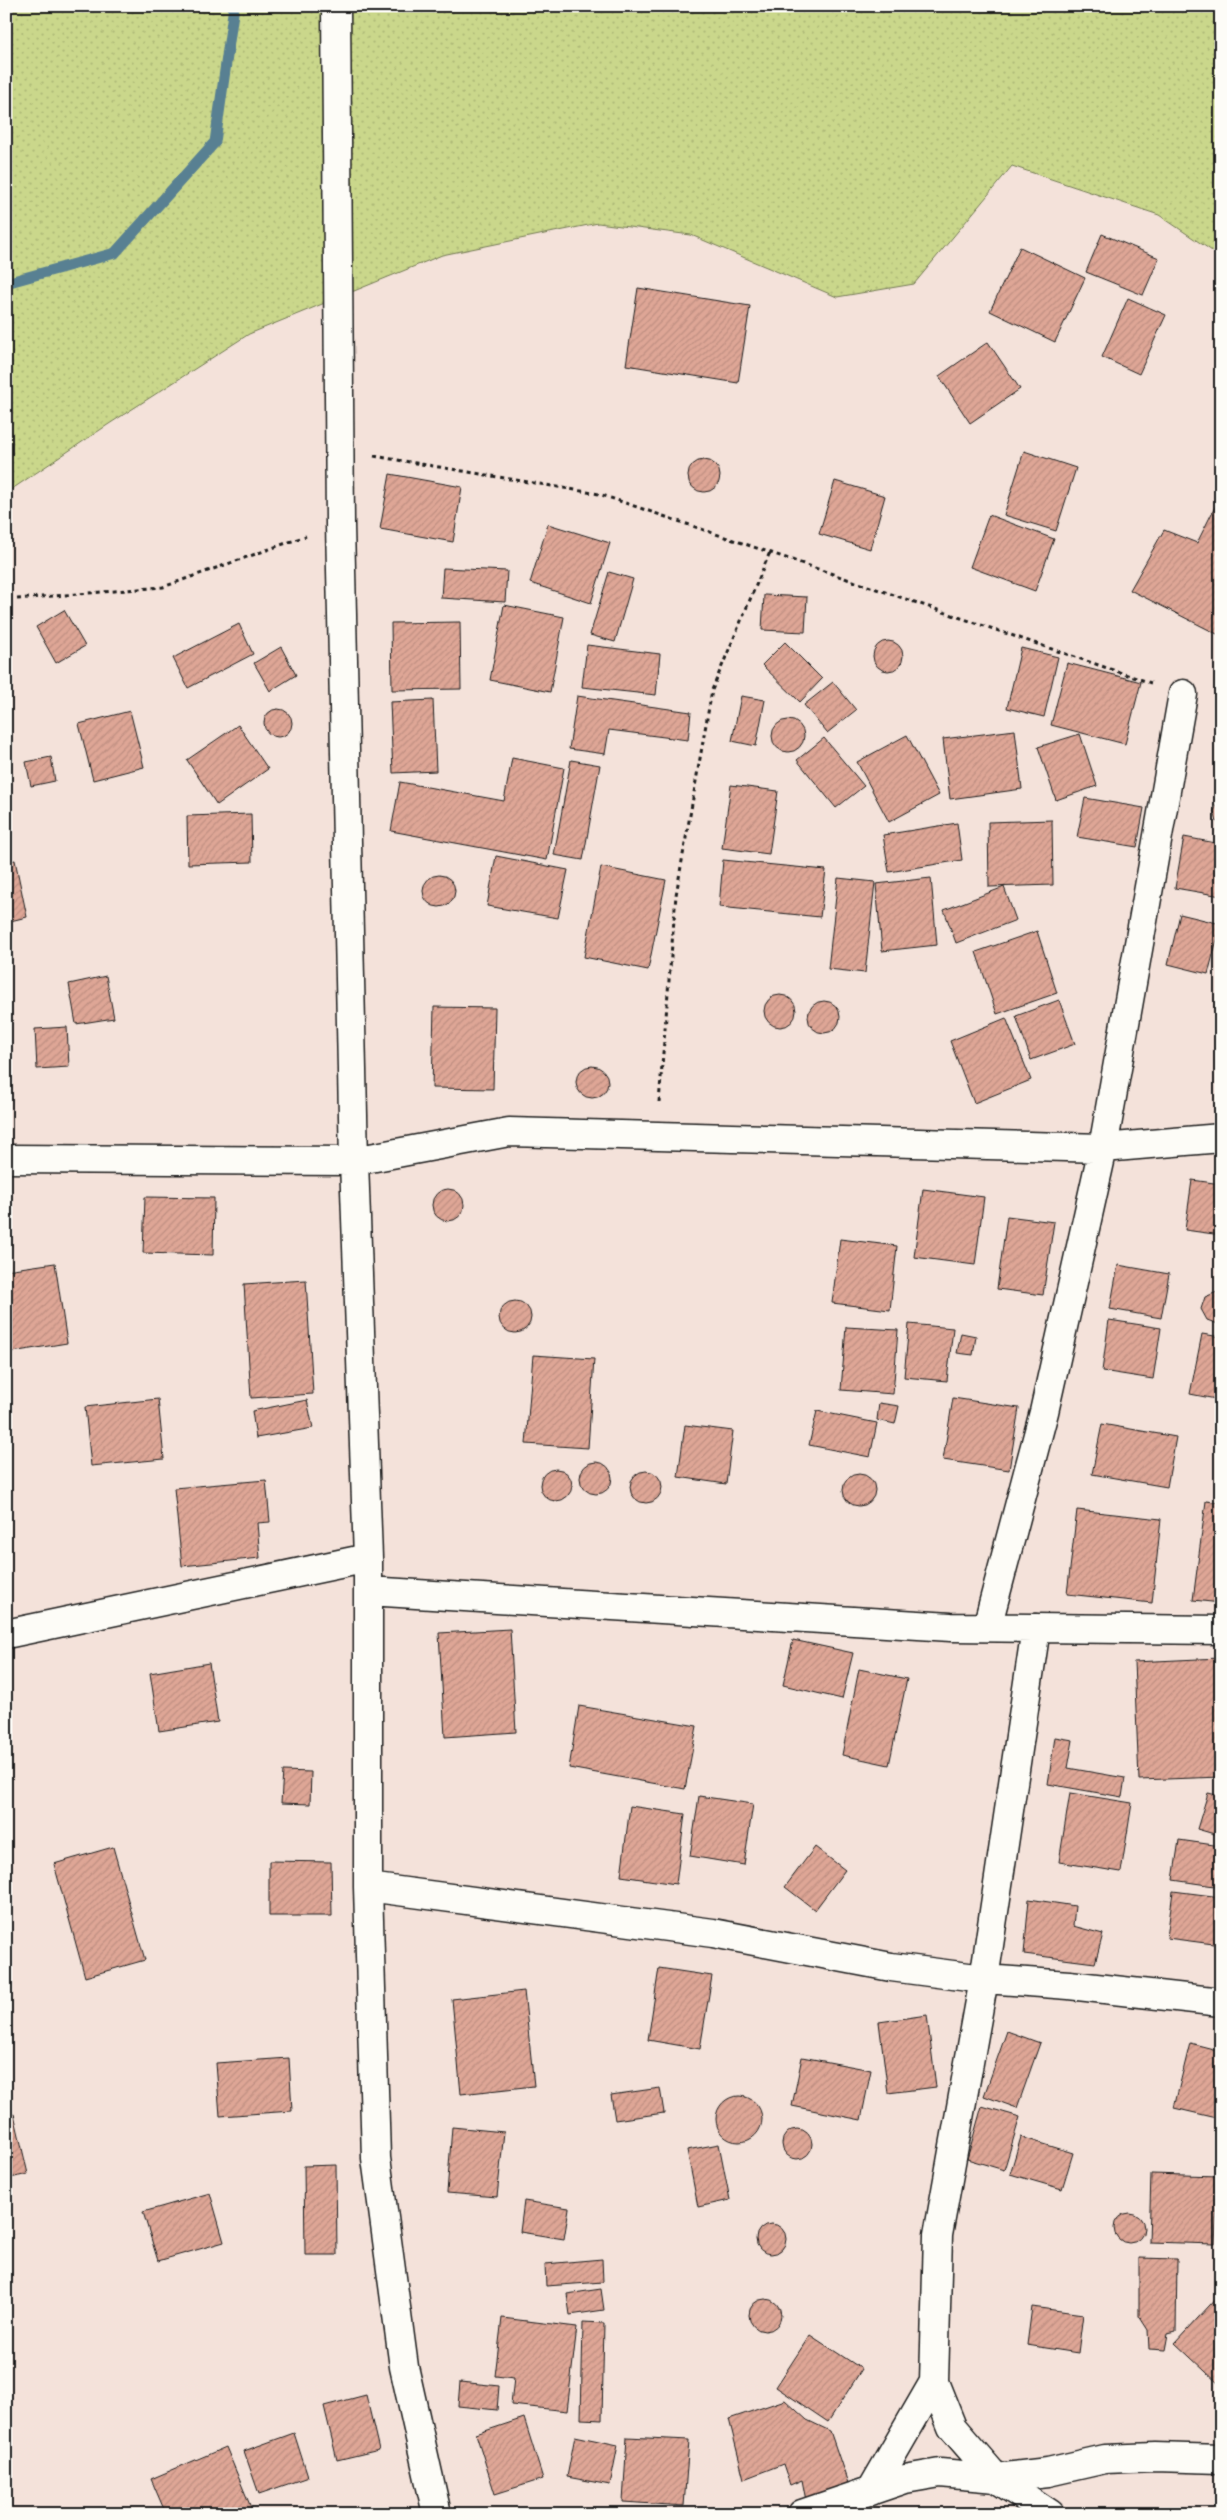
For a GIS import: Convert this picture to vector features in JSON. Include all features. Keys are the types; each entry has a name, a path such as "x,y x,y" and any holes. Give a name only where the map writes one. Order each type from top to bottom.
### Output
{"street":[{"path":"336,6 340,524 354,1161 368,1558 368,1887 376,2158 404,2367 437,2514"},
{"path":"986,1627 1044,1412 1103,1148 1183,694"},
{"path":"6,1159 354,1161 508,1132 1103,1148 1221,1138"},
{"path":"6,1634 368,1558"},
{"path":"368,1591 986,1627 1221,1630"},
{"path":"1036,1628 984,1979 938,2235 934,2382 952,2427 996,2478 1050,2514"},
{"path":"368,1887 713,1933 891,1967 984,1979 1069,1985 1221,2002"},
{"path":"872,2491 934,2382"},
{"path":"802,2514 905,2479 940,2473 996,2478 1048,2472 1105,2459 1154,2457 1221,2459"}],"path":[{"path":"339,450 599,494 1183,694"},
{"path":"17,599 163,587 340,524"},
{"path":"656,1135 676,895 712,690 770,552"}],"green space":[{"path":"6,6 1221,6 1221,257 1159,215 1012,166 914,284 837,297 691,235 598,223 442,255 249,334 6,493"}],"building":[{"path":"1102,234 1159,258 1143,295 1086,272"},
{"path":"1020,247 1085,278 1055,342 990,311"},
{"path":"638,288 750,306 738,383 626,365"},
{"path":"1128,298 1166,315 1139,374 1102,357"},
{"path":"988,342 1020,389 970,423 939,376"},
{"path":"1024,451 1076,468 1056,531 1004,515"},
{"path":"704,460 710,461 715,465 719,470 719,482 715,487 710,491 704,492 698,491 693,487 689,482 688,476 689,470 693,465 698,461"},
{"path":"390,474 462,487 453,542 380,529"},
{"path":"835,481 885,496 870,549 819,534"},
{"path":"1219,499 1221,499 1221,636 1130,590 1164,530 1197,543"},
{"path":"989,515 1054,539 1035,591 970,567"},
{"path":"548,524 610,543 591,603 530,583"},
{"path":"443,568 507,571 505,602 441,598"},
{"path":"609,572 633,579 615,642 590,635"},
{"path":"764,595 807,597 805,632 762,630"},
{"path":"504,605 564,617 550,692 490,680"},
{"path":"64,610 85,646 56,663 36,627"},
{"path":"460,622 461,689 392,690 391,623"},
{"path":"239,624 253,654 188,688 173,658"},
{"path":"888,641 899,645 903,656 899,667 888,671 877,667 873,656 877,645"},
{"path":"785,642 822,679 800,702 762,665"},
{"path":"587,645 660,654 656,695 582,687"},
{"path":"281,647 296,675 270,691 254,663"},
{"path":"1021,648 1058,657 1044,717 1007,708"},
{"path":"1067,663 1141,682 1125,744 1051,725"},
{"path":"833,682 856,710 827,733 804,705"},
{"path":"577,696 691,712 688,740 609,730 605,754 569,749"},
{"path":"741,696 765,700 756,746 732,741"},
{"path":"433,700 436,771 393,773 390,702"},
{"path":"278,709 288,713 292,723 288,733 278,737 268,733 264,723 268,713"},
{"path":"130,711 144,767 93,780 79,724"},
{"path":"788,720 800,724 804,736 800,748 788,752 776,748 772,736 776,724"},
{"path":"238,725 268,769 217,805 187,760"},
{"path":"1015,730 1022,789 950,799 943,739"},
{"path":"1080,734 1097,786 1056,800 1038,747"},
{"path":"907,735 939,795 889,822 857,762"},
{"path":"824,738 864,786 836,808 797,760"},
{"path":"51,757 55,781 31,786 26,762"},
{"path":"512,758 564,768 547,860 391,831 400,782 504,801"},
{"path":"571,760 600,765 583,860 554,855"},
{"path":"731,785 778,791 769,854 722,848"},
{"path":"1085,798 1144,808 1137,847 1077,837"},
{"path":"1219,800 1221,800 1221,825 1217,822 1214,811"},
{"path":"251,814 252,862 188,864 187,816"},
{"path":"1052,820 1053,885 989,887 988,822"},
{"path":"957,823 962,860 889,872 883,835"},
{"path":"1184,837 1221,844 1221,896 1175,888"},
{"path":"496,856 568,870 558,918 487,906"},
{"path":"15,860 27,917 6,922 6,862"},
{"path":"723,860 826,870 820,917 719,907"},
{"path":"601,867 666,880 648,970 584,957"},
{"path":"439,875 445,876 450,880 454,885 454,897 450,902 445,906 439,907 433,906 428,902 424,897 423,891 424,885 428,880 433,876"},
{"path":"838,878 875,882 865,973 828,969"},
{"path":"931,878 937,945 882,951 876,884"},
{"path":"1004,887 1016,920 956,943 944,910"},
{"path":"1180,914 1221,924 1208,974 1168,964"},
{"path":"1037,931 1057,993 997,1014 976,952"},
{"path":"106,976 114,1018 76,1024 69,984"},
{"path":"780,995 786,996 791,1000 795,1005 795,1017 791,1022 786,1026 780,1027 774,1026 769,1022 765,1017 764,1011 765,1005 769,1000 774,996"},
{"path":"1059,1000 1075,1044 1031,1060 1016,1016"},
{"path":"824,1001 830,1002 835,1006 839,1011 839,1023 835,1028 830,1032 824,1033 818,1032 813,1028 809,1023 808,1017 809,1011 813,1006 818,1002"},
{"path":"434,1007 495,1008 493,1089 432,1088"},
{"path":"1006,1018 1031,1080 974,1103 950,1041"},
{"path":"67,1027 69,1067 37,1069 35,1029"},
{"path":"592,1066 604,1070 608,1082 604,1094 592,1098 580,1094 576,1082 580,1070"},
{"path":"1192,1180 1221,1184 1221,1235 1185,1230"},
{"path":"448,1189 454,1190 459,1194 463,1199 463,1211 459,1216 454,1220 448,1221 442,1220 437,1216 433,1211 432,1205 433,1199 437,1194 442,1190"},
{"path":"923,1189 984,1197 975,1265 914,1257"},
{"path":"145,1197 214,1198 213,1255 143,1253"},
{"path":"1007,1216 1054,1222 1043,1295 997,1289"},
{"path":"840,1239 897,1246 890,1310 832,1303"},
{"path":"55,1263 67,1343 6,1353 6,1270"},
{"path":"1118,1265 1169,1274 1161,1318 1110,1309"},
{"path":"306,1280 313,1394 251,1398 244,1284"},
{"path":"1221,1292 1221,1324 1207,1320 1201,1309 1205,1297"},
{"path":"515,1301 521,1302 526,1306 530,1311 530,1323 526,1328 521,1332 515,1333 509,1332 504,1328 500,1323 499,1317 500,1311 504,1306 509,1302"},
{"path":"1109,1320 1161,1328 1153,1379 1102,1371"},
{"path":"909,1324 953,1328 947,1381 904,1377"},
{"path":"846,1327 898,1330 893,1394 841,1390"},
{"path":"961,1333 976,1336 973,1355 957,1353"},
{"path":"1202,1334 1221,1337 1221,1400 1190,1394"},
{"path":"533,1355 594,1359 588,1448 526,1444"},
{"path":"953,1398 1019,1408 1009,1470 943,1460"},
{"path":"158,1399 164,1459 91,1466 85,1407"},
{"path":"307,1400 313,1428 256,1438 252,1411"},
{"path":"879,1403 899,1406 895,1424 877,1420"},
{"path":"817,1411 877,1423 870,1457 809,1445"},
{"path":"1102,1424 1176,1437 1167,1487 1092,1474"},
{"path":"685,1425 733,1431 726,1484 678,1477"},
{"path":"596,1462 608,1466 612,1478 608,1490 596,1494 584,1490 580,1478 584,1466"},
{"path":"556,1469 562,1470 567,1474 571,1479 571,1491 567,1496 562,1500 556,1501 550,1500 545,1496 541,1491 540,1485 541,1479 545,1474 550,1470"},
{"path":"646,1471 652,1472 657,1476 661,1481 661,1493 657,1498 652,1502 646,1503 640,1502 635,1498 631,1493 630,1487 631,1481 635,1476 640,1472"},
{"path":"859,1474 865,1475 870,1479 874,1484 874,1496 870,1501 865,1505 859,1506 853,1505 848,1501 844,1496 843,1490 844,1484 848,1479 853,1475"},
{"path":"266,1480 270,1522 257,1523 260,1558 182,1566 174,1488"},
{"path":"1206,1501 1221,1503 1221,1603 1193,1600"},
{"path":"1077,1510 1161,1519 1152,1603 1067,1594"},
{"path":"510,1629 516,1732 445,1737 439,1633"},
{"path":"793,1640 853,1653 842,1699 783,1685"},
{"path":"1220,1658 1221,1777 1139,1780 1134,1662"},
{"path":"209,1663 218,1722 159,1731 150,1673"},
{"path":"859,1669 907,1679 889,1765 842,1755"},
{"path":"579,1706 697,1726 685,1789 569,1768"},
{"path":"1055,1737 1073,1740 1068,1768 1125,1778 1122,1797 1048,1784"},
{"path":"283,1771 311,1772 310,1804 281,1803"},
{"path":"1070,1793 1132,1803 1121,1872 1059,1862"},
{"path":"1208,1793 1221,1796 1221,1836 1197,1829"},
{"path":"699,1796 753,1804 744,1865 690,1856"},
{"path":"630,1806 685,1814 676,1884 621,1876"},
{"path":"1179,1840 1221,1846 1221,1887 1173,1880"},
{"path":"113,1847 145,1960 85,1977 54,1864"},
{"path":"815,1847 845,1870 815,1910 785,1887"},
{"path":"269,1861 331,1862 332,1916 269,1916"},
{"path":"1173,1891 1221,1897 1221,1945 1167,1938"},
{"path":"1029,1899 1075,1906 1073,1926 1103,1934 1095,1963 1024,1954"},
{"path":"659,1968 712,1976 700,2049 648,2040"},
{"path":"524,1991 534,2086 461,2094 452,1999"},
{"path":"927,2015 936,2087 888,2093 879,2022"},
{"path":"1007,2031 1040,2043 1017,2108 984,2096"},
{"path":"1190,2043 1221,2051 1221,2119 1174,2108"},
{"path":"802,2057 871,2070 861,2120 792,2106"},
{"path":"289,2058 292,2111 220,2116 216,2063"},
{"path":"660,2088 664,2113 615,2120 611,2095"},
{"path":"735,2096 743,2096 752,2100 758,2106 762,2119 758,2132 752,2138 743,2142 735,2142 726,2138 720,2132 716,2123 716,2115 720,2106 726,2100"},
{"path":"982,2106 1020,2117 1004,2170 967,2159"},
{"path":"14,2114 28,2174 6,2179 6,2116"},
{"path":"452,2127 504,2132 497,2197 447,2193"},
{"path":"797,2129 808,2133 812,2144 808,2155 797,2159 786,2155 782,2144 786,2133"},
{"path":"1021,2137 1073,2153 1062,2189 1010,2174"},
{"path":"719,2144 730,2200 698,2207 687,2150"},
{"path":"336,2165 337,2255 305,2255 304,2166"},
{"path":"1151,2174 1218,2176 1215,2244 1149,2242"},
{"path":"210,2193 224,2242 158,2261 143,2212"},
{"path":"524,2201 569,2208 564,2239 520,2232"},
{"path":"1129,2213 1140,2217 1144,2228 1140,2239 1129,2243 1118,2239 1114,2228 1118,2217"},
{"path":"771,2224 782,2228 786,2239 782,2250 771,2254 760,2250 756,2239 760,2228"},
{"path":"1139,2258 1177,2259 1176,2332 1168,2334 1165,2350 1149,2349 1148,2330 1139,2316"},
{"path":"602,2259 603,2282 546,2286 545,2264"},
{"path":"601,2289 604,2310 570,2315 567,2294"},
{"path":"1221,2293 1221,2383 1220,2385 1175,2343"},
{"path":"765,2299 771,2300 776,2304 780,2309 780,2321 776,2326 771,2330 765,2331 759,2330 754,2326 750,2321 749,2315 750,2309 754,2304 759,2300"},
{"path":"1032,2307 1083,2314 1078,2353 1027,2345"},
{"path":"502,2318 577,2327 567,2411 511,2405 514,2378 495,2376"},
{"path":"583,2322 604,2323 602,2420 581,2419"},
{"path":"810,2335 862,2369 828,2422 776,2387"},
{"path":"460,2382 499,2386 497,2410 458,2406"},
{"path":"366,2395 379,2450 337,2460 324,2406"},
{"path":"785,2400 807,2420 830,2431 851,2492 807,2506 802,2480 790,2485 783,2464 744,2479 729,2419"},
{"path":"524,2418 543,2479 495,2494 476,2434"},
{"path":"294,2433 308,2477 259,2494 244,2451"},
{"path":"575,2436 618,2445 610,2485 567,2477"},
{"path":"627,2437 689,2440 684,2506 623,2502"},
{"path":"226,2447 252,2510 243,2514 166,2514 151,2479"},
{"path":"377,2508 378,2514 353,2514"}],"waterway":[{"path":"6,283 115,253 215,142 234,6"}]}
